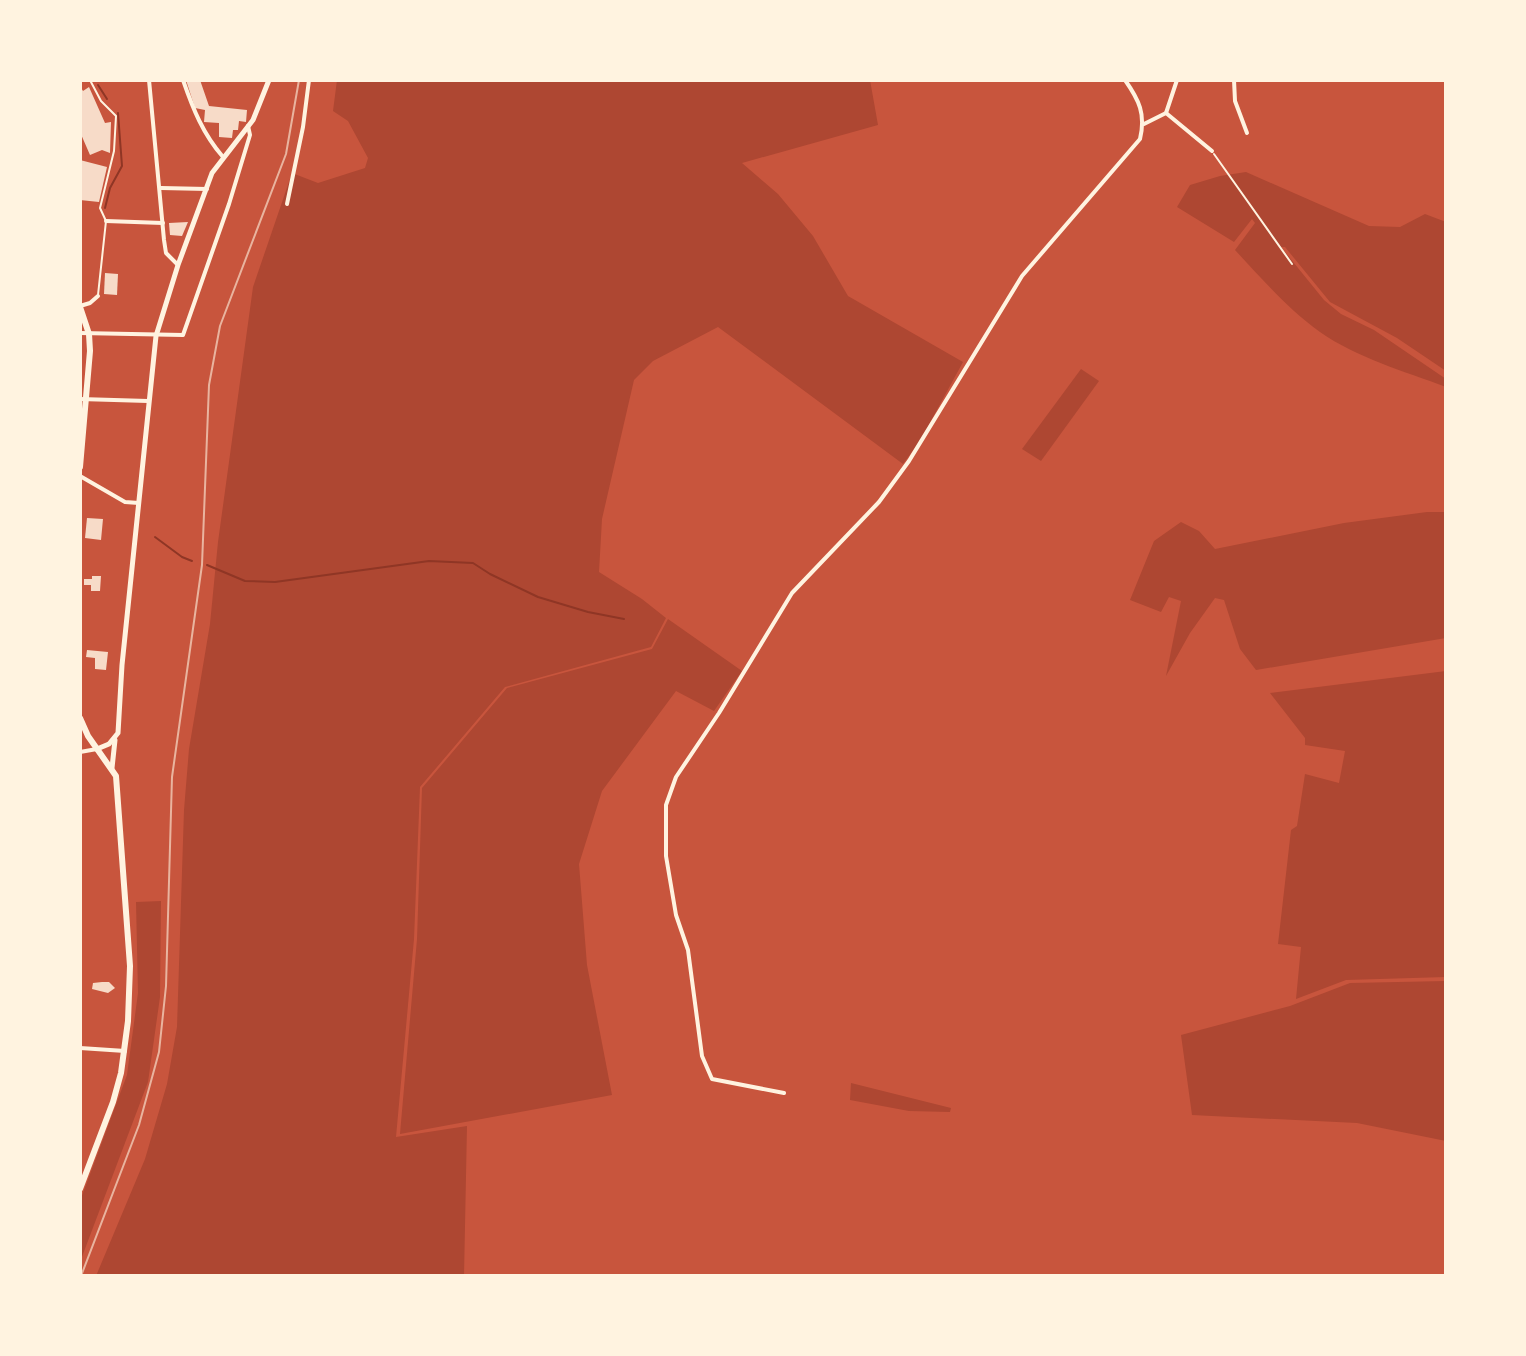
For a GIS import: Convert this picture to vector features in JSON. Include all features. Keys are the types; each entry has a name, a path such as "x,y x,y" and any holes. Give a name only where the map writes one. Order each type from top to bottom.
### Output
{"main road":[{"path":"80,306 89,334 80,467"},
{"path":"80,718 88,736 112,768 117,784 129,939 130,994 113,1102 80,1189"}],"street":[{"path":"149,80 166,253 178,265"},
{"path":"183,80 196,116 210,142 223,157"},
{"path":"112,768 118,733 122,665 156,336 212,173 259,110 269,80"},
{"path":"287,204 309,80"},
{"path":"784,1093 712,1079 702,1056 688,950 676,915 666,856 666,805 676,777 792,593 879,502 909,461 1022,276 1140,139 1144,124 1139,100 1125,80"},
{"path":"1144,124 1166,113 1177,80"},
{"path":"1234,80 1235,101 1247,133"},
{"path":"1166,113 1212,151"},
{"path":"80,333 183,335 229,204 250,135 248,126"},
{"path":"160,188 207,189"},
{"path":"106,221 163,223"},
{"path":"80,306 98,296"},
{"path":"83,399 148,401"},
{"path":"80,476 125,502 139,503"},
{"path":"80,752 97,749 115,739"},
{"path":"80,1048 121,1051"}],"lane":[{"path":"89,80 101,101 116,116 111,162 100,208 106,221 98,296"}],"path":[{"path":"1212,151 1292,264"}],"shaded area":[{"path":"337,80 870,80 878,125 742,163 778,194 813,236 848,296 963,362 920,441 903,464 718,327 653,361 634,380 602,519 599,572 666,618 651,647 505,687 420,787 414,939 396,1137 467,1126 464,1276 96,1276 145,1159 167,1084 177,1027 189,749 210,624 218,542 253,287 292,173 318,183 365,168 368,158 348,121 333,111"},
{"path":"1246,172 1369,226 1400,227 1425,214 1446,222 1446,371 1397,338 1330,302 1285,247 1281,247 1324,300 1341,314 1374,330 1446,379 1446,387 1349,349 1297,314 1235,250 1255,223 1252,219 1234,242 1177,207 1190,185"},
{"path":"1081,369 1099,381 1041,461 1022,449"},
{"path":"1446,512 1446,638 1256,670 1240,649 1224,600 1215,598 1190,633 1166,676 1181,601 1169,597 1161,612 1130,600 1154,541 1181,522 1199,531 1215,549 1344,523"},
{"path":"668,619 742,671 714,711 676,691 602,791 579,864 587,965 612,1095 400,1134 417,939 422,788 507,688 652,649"},
{"path":"1446,671 1446,977 1346,980 1296,999 1301,947 1278,944 1291,830 1297,826 1305,774 1339,783 1345,751 1305,745 1305,738 1270,693"},
{"path":"161,901 160,997 148,1082 80,1262 80,1201 127,1075 138,993 136,902"},
{"path":"1446,981 1446,1141 1357,1123 1192,1115 1181,1035 1290,1006 1350,983"},
{"path":"851,1083 951,1108 950,1112 909,1111 850,1100"}],"building":[{"path":"186,80 200,80 209,106 247,110 246,122 239,121 238,130 233,130 232,138 219,137 219,123 204,122 205,110 195,108"},
{"path":"80,86 83,91 89,87 105,123 111,122 110,153 102,150 90,155 80,132"},
{"path":"80,160 107,167 99,202 80,200"},
{"path":"188,222 182,236 170,235 169,223"},
{"path":"105,273 118,274 117,295 104,294"},
{"path":"87,518 103,519 101,540 85,538"},
{"path":"92,576 101,576 100,591 91,591 91,585 84,585 84,579 92,579"},
{"path":"87,650 108,652 106,670 95,669 95,658 86,657"},
{"path":"109,982 115,988 108,993 92,989 93,983"}],"waterway":[{"path":"98,85 107,99"},
{"path":"105,208 110,188 122,166 118,113"},
{"path":"155,537 192,561"},
{"path":"207,565 245,581 275,582 429,561 473,563 538,597 624,619"}],"railway":[{"path":"81,1276 139,1125 159,1052 166,986 172,777 202,565 209,385 220,326 286,154 299,80"}]}
